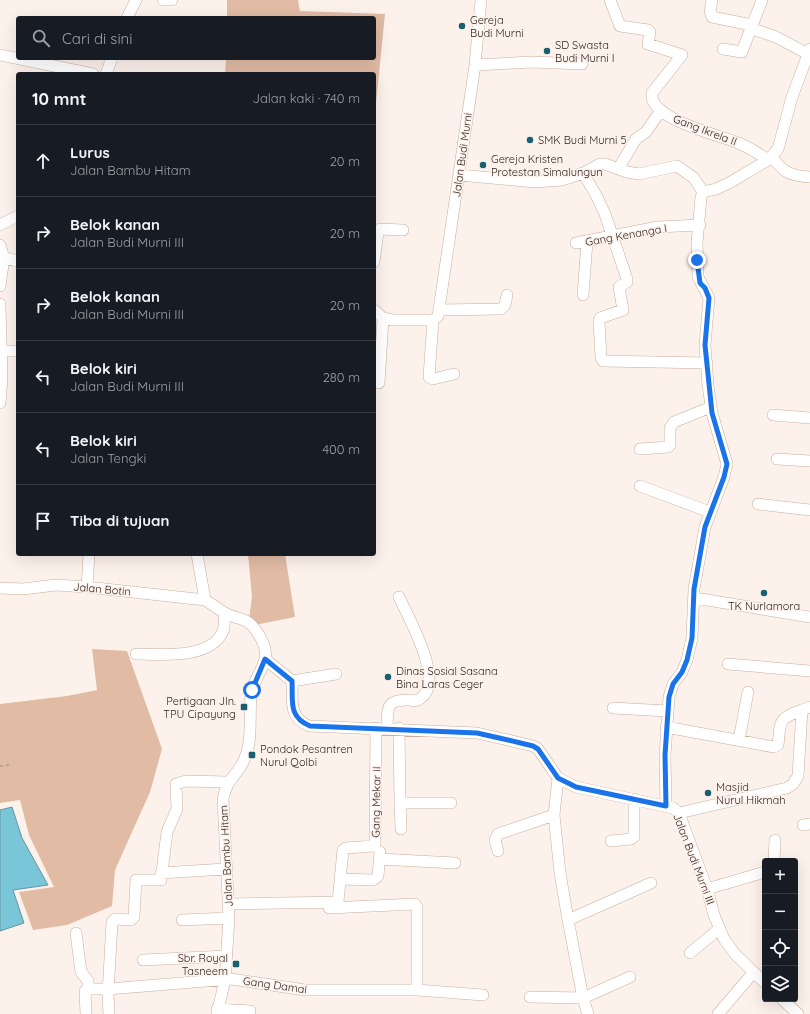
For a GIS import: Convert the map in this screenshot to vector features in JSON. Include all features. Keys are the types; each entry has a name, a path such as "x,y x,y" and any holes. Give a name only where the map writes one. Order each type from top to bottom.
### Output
{"street":[{"path":"128,16 136,0"},
{"path":"163,0 172,0"},
{"name":"Jalan Budi Murni","path":"440,310 475,65 482,0"},
{"name":"Gang Ikrela II","path":"610,0 620,26 648,30 650,32 648,44 682,55 667,77 652,93 651,97 661,110 682,123 755,150 770,158 788,174 810,177"},
{"path":"703,192 721,187 770,158 778,148 792,97 809,55 776,37 751,26 712,17 710,11 712,0"},
{"path":"723,49 742,52 762,0"},
{"path":"0,55 16,58"},
{"path":"24,60 83,72"},
{"path":"107,72 111,60"},
{"path":"475,65 532,62 582,64"},
{"path":"618,169 636,139 646,132 661,110"},
{"path":"459,175 536,182 562,180 583,173 600,164 605,164 627,172 644,174 677,166 694,178 703,192"},
{"path":"583,173 599,201 627,279 627,282 619,287 623,310 600,318 599,321 601,356 603,361 707,363"},
{"path":"666,806 666,727 668,711 673,684 682,672 687,660 692,638 694,598 698,564 705,527 724,477 727,464 711,407 705,345 709,298 698,277 697,243 700,225 701,197 703,192"},
{"path":"0,225 16,217"},
{"name":"Gang Kenanga I","path":"583,295 581,243 612,238 658,227 700,225"},
{"path":"376,247 378,232 380,229 403,230"},
{"path":"0,245 4,258 0,286"},
{"path":"4,258 16,261"},
{"path":"376,312 383,318 433,320 438,316 440,310 502,309 505,305 507,295"},
{"path":"0,304 2,378 0,403"},
{"path":"380,383 383,318"},
{"path":"433,320 430,377 433,379 454,374"},
{"path":"1,351 16,351"},
{"path":"640,449 668,447 670,445 670,428 674,422 711,407"},
{"path":"773,415 810,418"},
{"path":"777,459 810,461"},
{"path":"640,486 710,512"},
{"path":"758,504 810,510"},
{"path":"87,587 89,556"},
{"path":"109,1014 108,989 112,922 115,919 131,920 134,917 136,880 160,880 167,832 177,809 176,784 186,781 227,782 240,768 245,759 249,736 252,690 265,659 263,643 256,630 247,622 225,613 205,600 197,556"},
{"name":"Jalan Botin","path":"0,588 23,589 56,585 205,600"},
{"name":"Gang Mekar II","path":"340,879 345,848 373,846 375,844 382,728 388,708 394,701 414,701 421,698 428,689 430,682 426,658 399,597"},
{"path":"694,598 810,617"},
{"path":"136,654 182,654 199,651 219,638 224,631 225,613"},
{"path":"265,659 292,681 336,674"},
{"path":"728,664 810,671"},
{"name":"Jalan Budi Murni III","path":"292,681 294,714 303,723 319,727 399,728 477,733 533,746 538,749 558,778 576,787 666,806 679,813 707,889 719,929 735,954 762,980"},
{"path":"739,740 748,692"},
{"path":"613,708 668,711"},
{"path":"666,727 776,746 780,723 784,718 806,708"},
{"path":"679,813 788,788 793,784 798,776 806,708"},
{"path":"399,728 401,829"},
{"path":"558,778 554,815 568,920 583,998 588,1014"},
{"name":"Jalan Bambu Hitam","path":"217,1012 225,980 228,912 222,808 227,782"},
{"path":"611,841 631,839 634,836 634,799"},
{"path":"400,803 451,803"},
{"path":"498,851 495,840 498,834 554,815"},
{"path":"774,858 775,840"},
{"path":"182,920 228,912 338,902 340,879 373,880 378,876 380,851 375,844"},
{"path":"379,859 455,863"},
{"path":"161,873 225,869"},
{"path":"707,889 762,873"},
{"path":"568,920 651,883"},
{"path":"228,912 415,904 417,907 417,990"},
{"path":"690,953 719,929"},
{"path":"76,933 81,972 88,981 88,989 85,991 86,1014"},
{"path":"143,960 226,956"},
{"path":"718,1014 753,973"},
{"path":"530,997 583,998 630,977"},
{"name":"Gang Damai","path":"88,989 108,989 231,979 305,990 417,990 483,995"},
{"path":"785,1002 798,1014"},
{"path":"217,1012 250,1011"}],"path":[{"path":"0,766 9,765"}],"shaded area":[{"path":"227,0 298,0 300,11 385,14 376,103 376,72 225,72 226,60 376,60 376,16 227,16"},
{"path":"248,556 285,556 295,617 255,625 249,619 252,597"},
{"path":"92,649 127,651 162,749 150,792 115,870 112,906 67,925 33,930 19,892 54,887 29,835 20,800 0,803 0,704 67,696 97,690"}],"water":[{"path":"12,807 22,838 48,885 13,890 24,923 0,931 0,810"}],"place":[{"name":"Gereja Budi Murni","path":"462,26"},
{"name":"SD Swasta Budi Murni I","path":"547,51"},
{"name":"SMK Budi Murni 5","path":"530,140"},
{"name":"Gereja Kristen Protestan Simalungun","path":"483,165"},
{"name":"TK Nurlamora","path":"764,593"},
{"name":"Dinas Sosial Sasana Bina Laras Ceger","path":"388,677"},
{"name":"Pertigaan Jln. TPU Cipayung","path":"244,707"},
{"name":"Pondok Pesantren Nurul Qolbi","path":"252,755"},
{"name":"Masjid Nurul Hikmah","path":"708,793"},
{"name":"Sbr. Royal Tasneem","path":"236,964"}],"route":[{"path":"252,690 265,659 292,681 294,714 296,718 310,726 399,728 477,733 533,746 538,749 558,778 576,787 666,806 665,755 669,697 673,684 682,672 687,660 692,638 694,589 705,527 724,477 727,464 711,407 705,345 709,298 698,277 697,260"}]}
